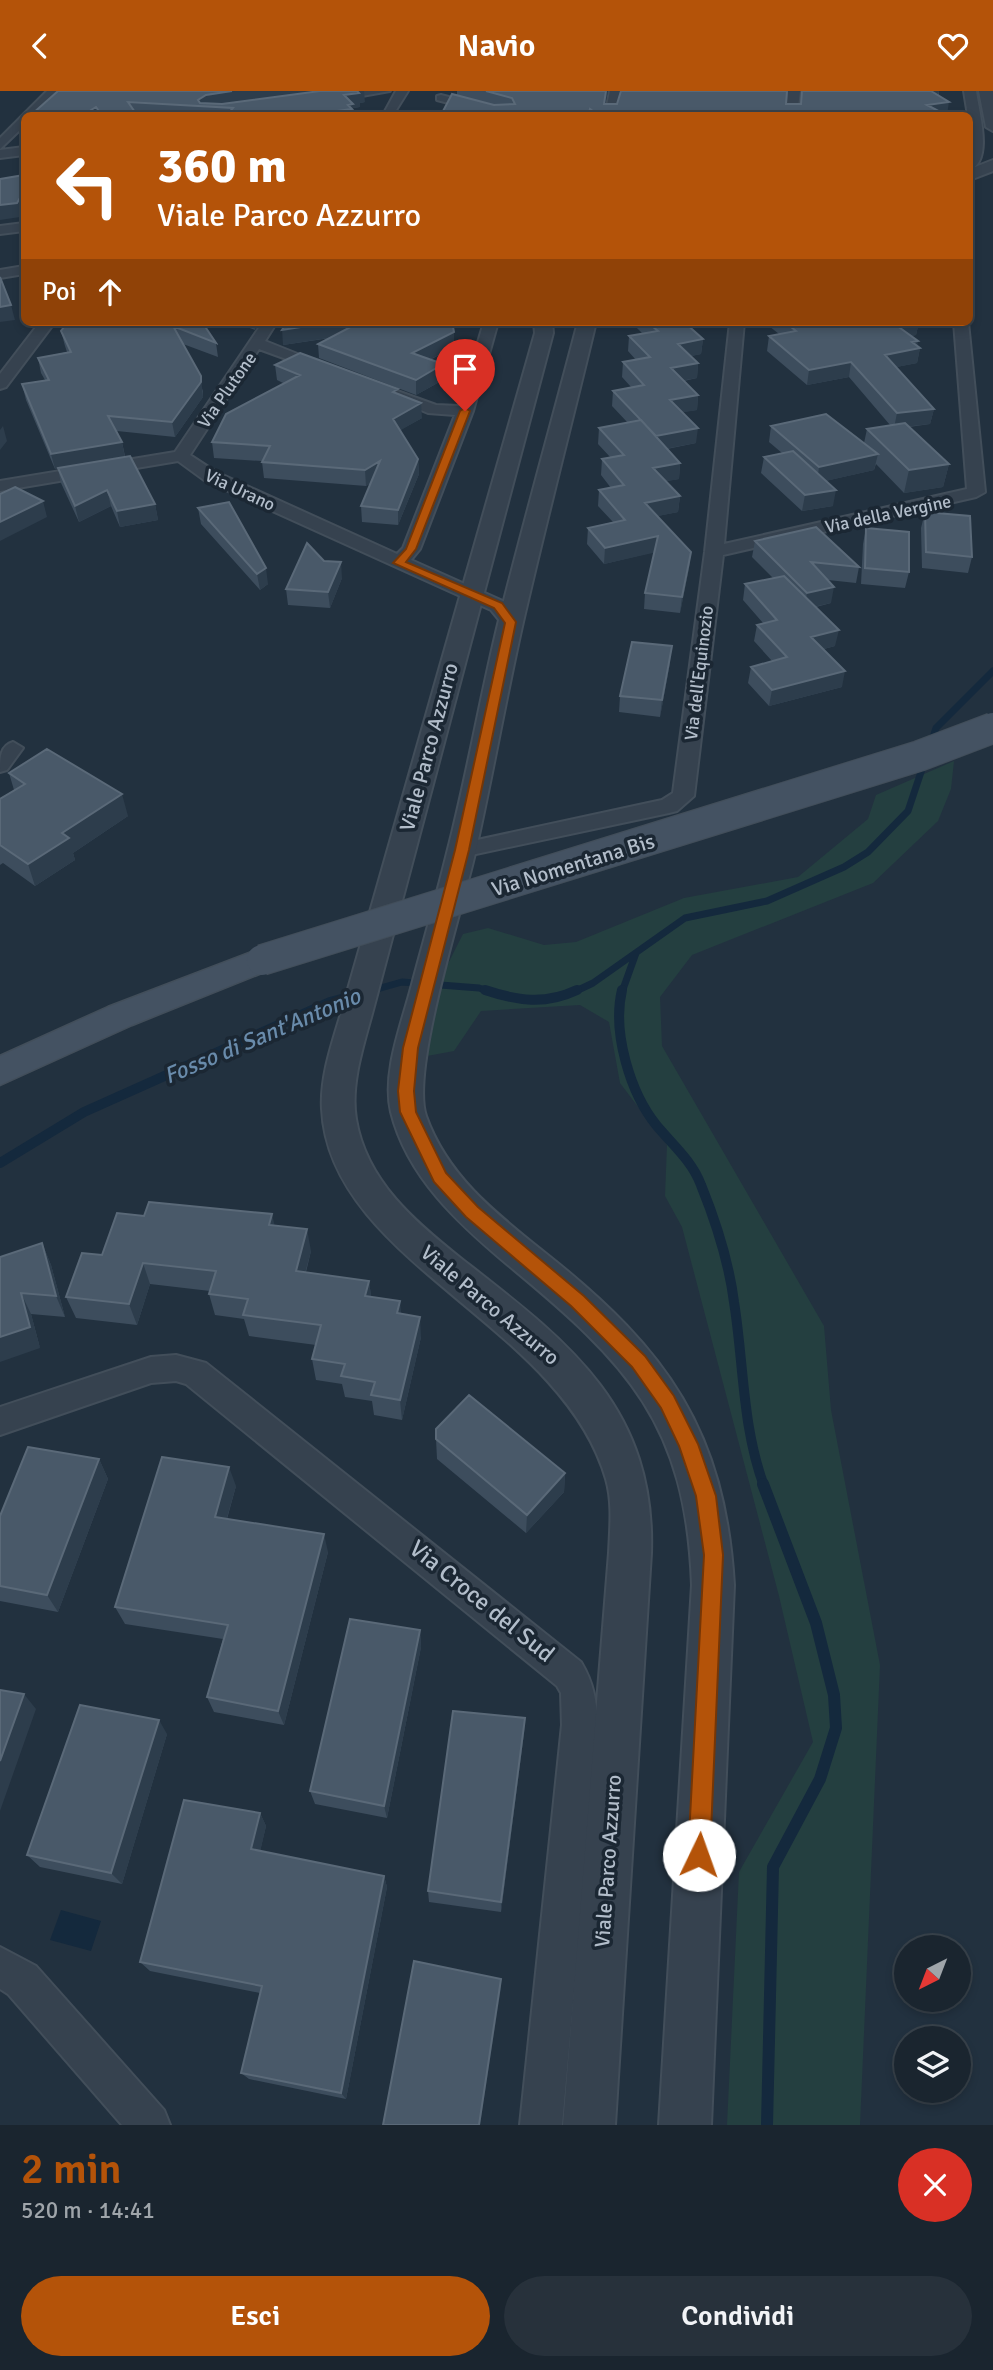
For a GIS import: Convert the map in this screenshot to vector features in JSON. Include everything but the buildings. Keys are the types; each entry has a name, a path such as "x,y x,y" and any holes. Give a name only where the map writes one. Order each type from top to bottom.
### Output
{"main road":[{"name":"Via Nomentana Bis","path":"0,1071 120,1016 262,960 919,756 993,728"}],"street":[{"path":"32,112 53,91"},
{"path":"317,100 384,91"},
{"path":"390,112 402,91"},
{"path":"611,112 616,91"},
{"path":"792,112 794,91"},
{"path":"970,91 980,153 978,160 973,164"},
{"path":"986,91 993,127"},
{"path":"434,112 443,95 497,112"},
{"path":"0,145 21,123"},
{"path":"0,154 21,151"},
{"path":"973,175 993,165"},
{"path":"973,176 993,173"},
{"path":"0,230 21,227"},
{"path":"0,274 21,270"},
{"path":"0,384 44,326"},
{"name":"Via Plutone","path":"181,456 259,344 268,326"},
{"path":"399,563 411,549 465,411 490,326"},
{"name":"Viale Parco Azzurro","path":"543,326 544,333 470,593 364,993 340,1085 337,1109 355,1168 381,1207 397,1226 549,1351 569,1373 604,1423 626,1478 631,1511 631,1553 589,2125"},
{"path":"586,326 511,622 462,850 411,1048 406,1091 408,1112 426,1155 440,1177 472,1212 578,1301 644,1368 676,1417 706,1496 713,1555 713,1585 685,2125"},
{"name":"Via dell'Equinozio","path":"462,850 664,807 681,798 714,552 737,326"},
{"name":"Via della Vergine","path":"714,552 976,492 961,326"},
{"path":"259,344 347,377"},
{"path":"372,386 434,409 465,411"},
{"name":"Via Urano","path":"0,486 181,456 210,476 470,593"},
{"path":"470,593 522,580"},
{"path":"470,593 498,605 511,622"},
{"name":"Via Croce del Sud","path":"0,1421 151,1370 176,1368 195,1373 569,1674 578,1690 580,1725 541,2125"},
{"path":"0,1966 22,1980 149,2125"}],"green space":[{"path":"954,761 951,789 938,821 873,883 692,955 660,997 662,1046 824,1326 831,1410 880,1665 860,2125 727,2125 739,1872 813,1742 779,1596 682,1227 665,1196 667,1145 620,1083 609,1022 580,1005 481,1011 454,1051 427,1056 421,1017 463,934 488,928 544,945 576,942 684,898 798,877 868,819 876,795"}],"water":[{"path":"61,1910 101,1921 91,1951 50,1940"}],"waterway":[{"name":"Fosso di Sant'Antonio","path":"931,743 936,728 993,671"},
{"name":"Fosso di Sant'Antonio","path":"574,992 593,983 685,918 767,901 844,867 868,852 908,811 925,760"},
{"path":"622,992 636,953"},
{"name":"Fosso di Sant'Antonio","path":"373,990 370,991 402,982 485,990"},
{"name":"Fosso di Sant'Antonio","path":"485,990 531,1000 554,998 577,990"},
{"name":"Fosso di Sant'Antonio","path":"485,990 491,992"},
{"path":"622,990 619,1024 631,1080 647,1112 697,1176 721,1243 732,1287 751,1441 764,1486"},
{"name":"Fosso di Sant'Antonio","path":"0,1163 84,1112 330,1002 356,995"},
{"path":"763,1484 816,1623 834,1695 836,1728 820,1779 773,1867 767,2125"}],"route":[{"path":"465,411 411,549 399,563 498,605 511,622 462,850 411,1048 406,1091 408,1112 426,1155 454,1195 578,1301 639,1362 668,1402 688,1444 706,1496 713,1555 699,1855"}]}
